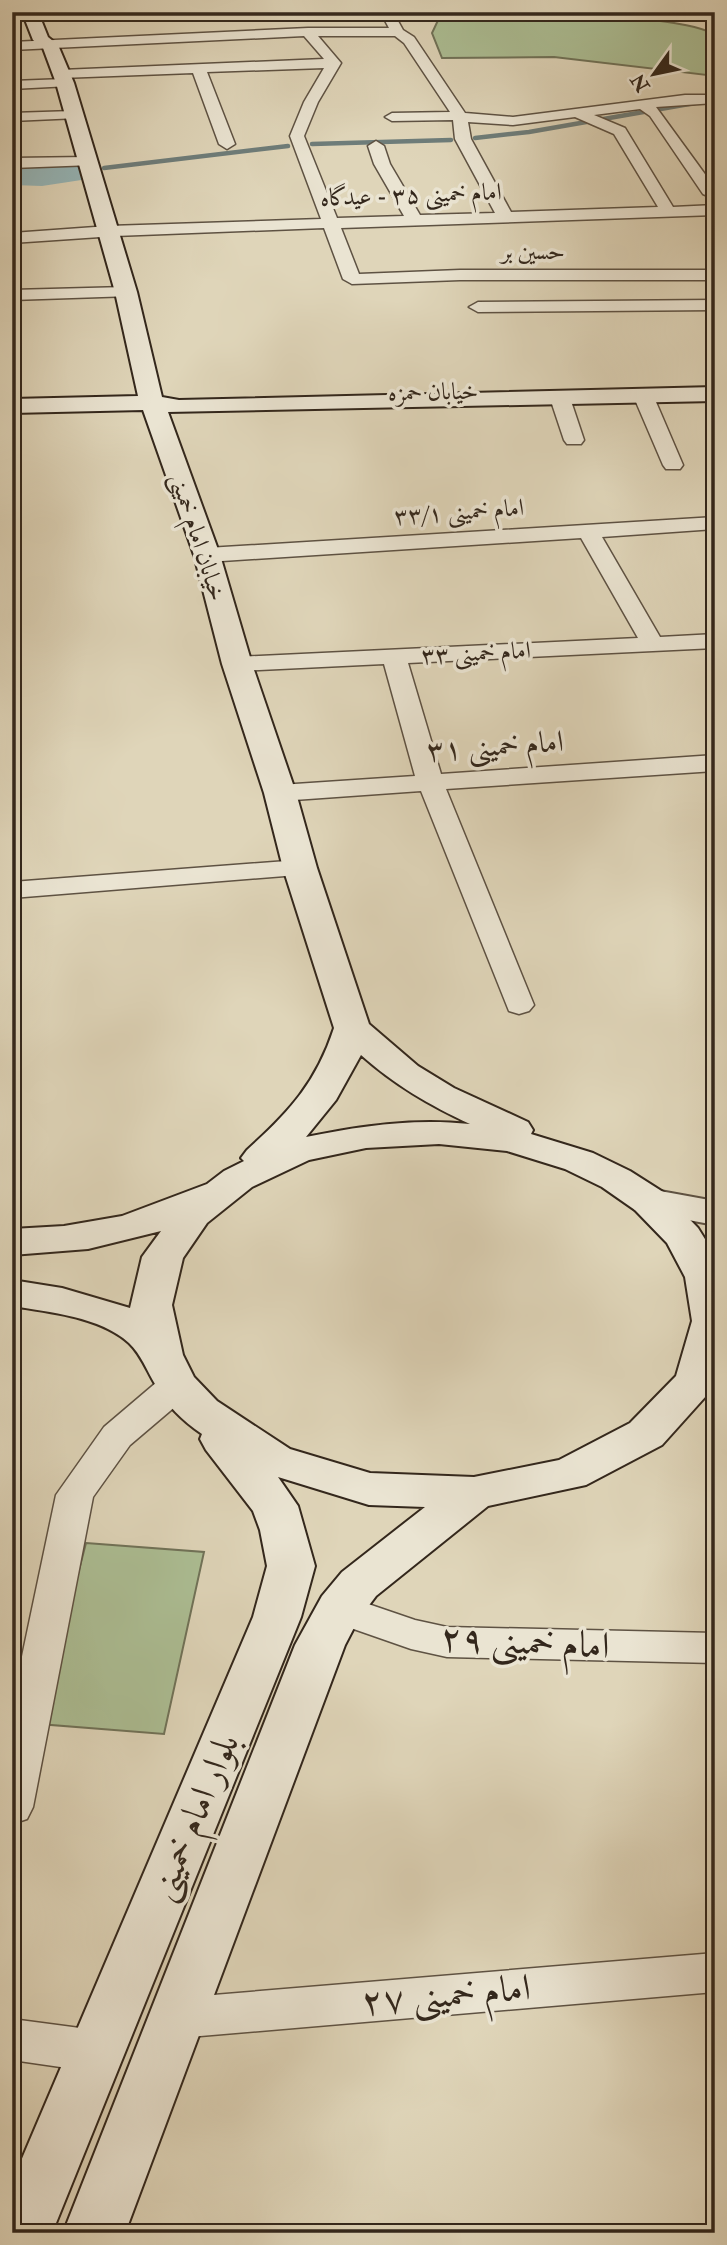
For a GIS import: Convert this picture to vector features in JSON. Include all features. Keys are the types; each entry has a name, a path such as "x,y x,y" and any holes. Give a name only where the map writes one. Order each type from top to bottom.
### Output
{"main road":[{"name":"خیابان امام خمینی","path":"30,12 41,40 50,45 63,78 126,292 152,403 207,555 237,664 280,793 300,868 352,1028"},
{"name":"خیابان امام خمینی","path":"45,12 54,40 50,45"},
{"name":"خیابان حمزه","path":"152,403 178,398 715,386"},
{"name":"خیابان حمزه","path":"12,406 152,403 192,407 715,394"},
{"path":"12,1293 72,1304 110,1316 142,1331 179,1384 274,1460 369,1489 474,1493 570,1474 646,1434 696,1381 714,1320 702,1269 684,1237 649,1201 617,1179 441,1096 405,1074 352,1028 344,1058 324,1093 304,1120 238,1179 192,1214 163,1257 151,1305 179,1384"},
{"path":"12,1242 74,1239 126,1230 185,1208 238,1179 298,1152 366,1136 439,1132 511,1140 579,1161"},
{"path":"649,1201 715,1213"},
{"name":"بلوار امام خمینی","path":"21,2233 277,1617 291,1566 275,1506 179,1384"},
{"name":"بلوار امام خمینی","path":"94,2233 320,1645 339,1609 359,1584 474,1493"}],"street":[{"path":"386,12 398,32 409,40 460,116 463,139 505,217"},
{"path":"12,46 284,28 308,33 398,32"},
{"path":"308,33 333,67"},
{"path":"12,85 63,78 198,68 333,67"},
{"path":"332,222 297,136 311,102 333,67"},
{"path":"198,68 227,144"},
{"path":"392,117 460,116 477,120 513,121 643,104 715,99"},
{"path":"643,104 655,113 709,191 715,194"},
{"path":"577,113 620,131 668,212"},
{"path":"12,117 73,115"},
{"path":"376,146 382,164 415,220"},
{"path":"12,163 88,162"},
{"name":"امام خمینی ۳۵ - عیدگاه","path":"12,238 332,222 715,209"},
{"name":"حسین بر","path":"332,222 352,279 460,275 715,275"},
{"path":"12,295 126,292"},
{"path":"478,307 715,305"},
{"path":"646,402 673,465"},
{"path":"562,404 574,440"},
{"name":"امام خمینی ۳۳/۱","path":"207,555 715,523"},
{"path":"588,531 653,644"},
{"name":"امام خمینی ۳۳","path":"237,664 715,642"},
{"path":"394,657 430,782 519,1005"},
{"name":"امام خمینی ۳۱","path":"280,793 715,763"},
{"path":"12,890 300,868"},
{"path":"12,1807 75,1495 117,1436 179,1384"},
{"name":"امام خمینی ۲۹","path":"339,1609 411,1634 447,1642 715,1648"},
{"name":"امام خمینی ۲۷","path":"177,2018 715,1972"},
{"path":"12,2039 95,2051"}],"green space":[{"path":"612,12 703,29 715,34 715,76 554,57 442,58 432,33 441,14"},
{"path":"86,1543 204,1552 164,1734 39,1724"}],"waterway":[{"path":"475,138 529,132 695,103"},
{"path":"312,144 451,140"},
{"path":"104,168 288,146"},
{"path":"12,176 42,177 78,173"}]}
